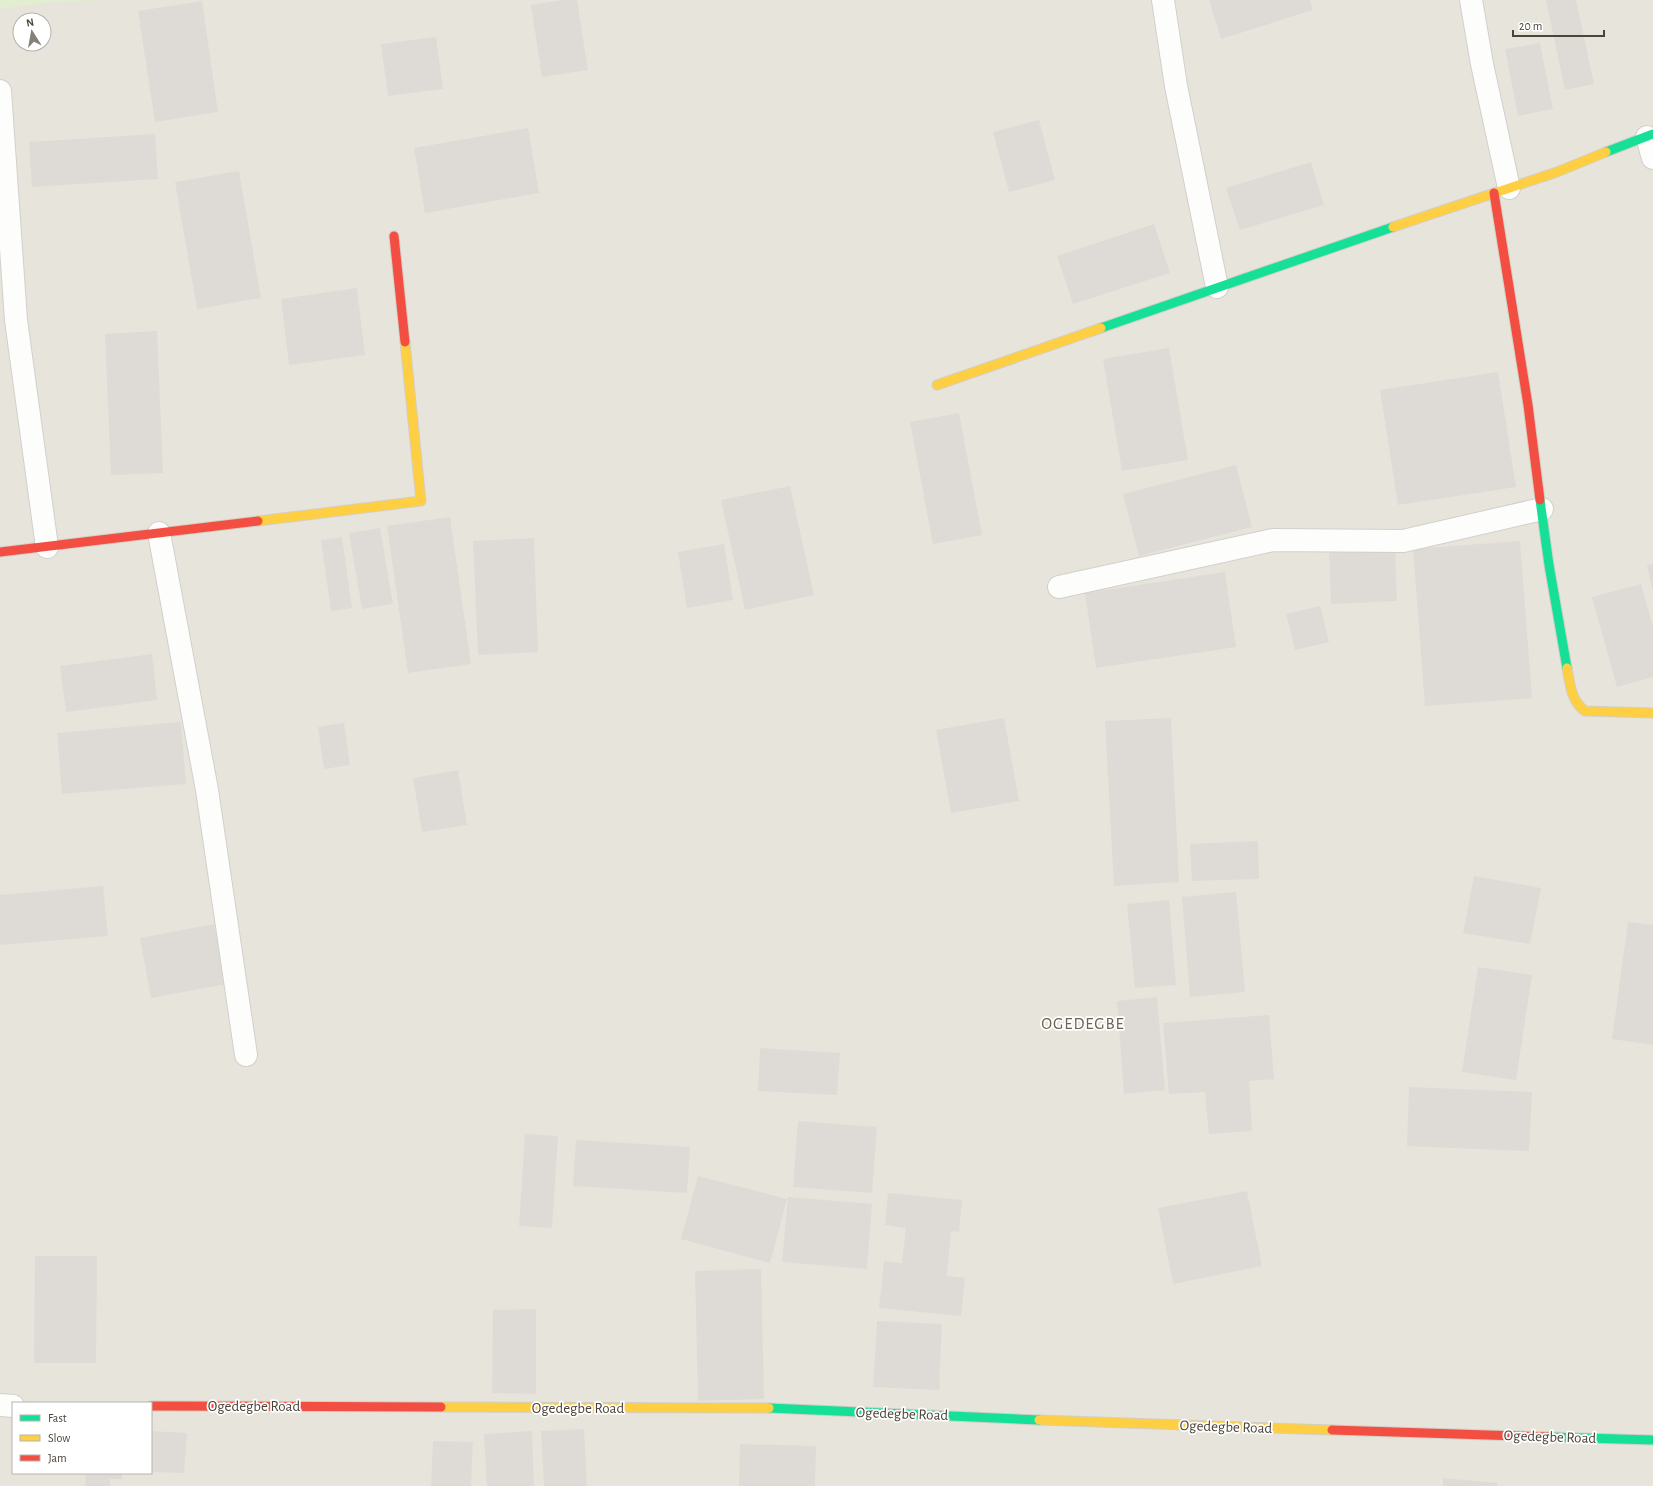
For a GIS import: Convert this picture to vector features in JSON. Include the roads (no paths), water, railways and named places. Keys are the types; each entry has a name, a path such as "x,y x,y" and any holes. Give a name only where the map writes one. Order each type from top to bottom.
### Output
{"street":[{"path":"1164,0 1176,86 1217,287"},
{"path":"1471,0 1502,190 1542,509 1572,695 1578,706 1585,711 1653,713"},
{"path":"0,91 16,320 47,548"},
{"path":"936,385 1217,287 1557,172 1650,136 1653,158"},
{"path":"0,552 47,548 421,501 394,236"},
{"path":"1059,587 1273,540 1403,542 1542,509"},
{"path":"159,533 207,790 246,1055"},
{"path":"0,1406 12,1406"},
{"name":"Ogedegbe Road","path":"152,1406 758,1408 1137,1424 1653,1440"}],"district":[{"name":"OGEDEGBE","path":"1083,1023"}]}
